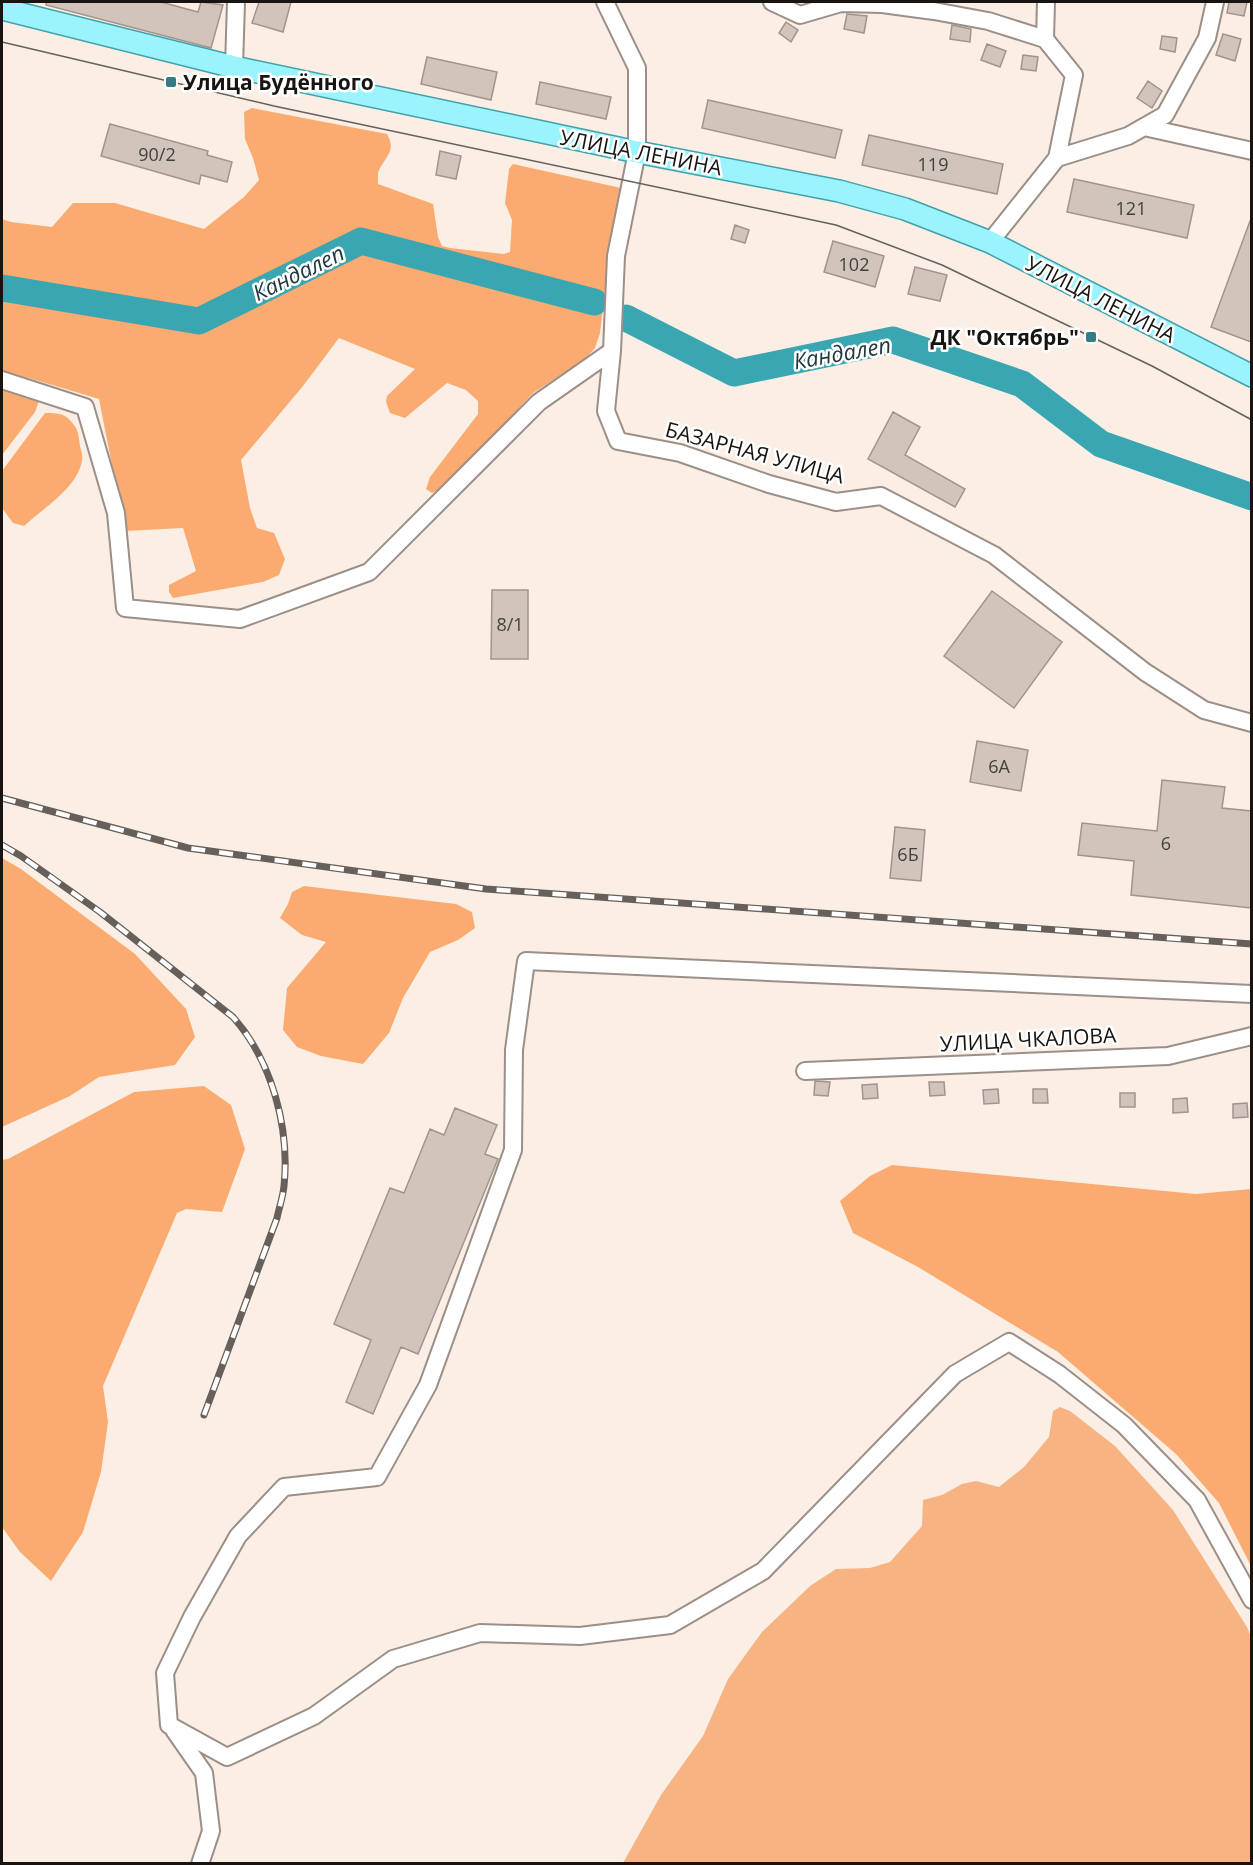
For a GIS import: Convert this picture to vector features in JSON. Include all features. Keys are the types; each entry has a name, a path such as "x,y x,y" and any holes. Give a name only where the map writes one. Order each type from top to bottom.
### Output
{"main road":[{"name":"УЛИЦА ЛЕНИНА","path":"2,9 234,67 637,152 839,191 905,209 990,242 1251,376"}],"street":[{"path":"234,67 236,2"},
{"name":"БАЗАРНАЯ УЛИЦА","path":"604,2 637,68 637,152 616,256 612,351 606,411 618,441 680,453 769,484 836,502 881,496 994,555 1145,672 1204,710 1251,723"},
{"path":"772,2 800,15 841,3 882,4 924,9 988,21 1045,39 1074,75 1057,158 990,242"},
{"path":"1045,39 1046,2"},
{"path":"1057,158 1128,136 1165,115 1207,38 1215,2"},
{"path":"1144,127 1251,151"},
{"path":"2,380 85,407 116,513 125,608 240,619 369,572 539,402 612,351"},
{"path":"200,1863 211,1831 204,1773 170,1725 165,1673 192,1617 238,1536 284,1487 376,1477 428,1385 513,1150 514,1050 526,961 1251,994"},
{"name":"УЛИЦА ЧКАЛОВА","path":"805,1071 1168,1056 1251,1036"},
{"path":"170,1725 226,1757 314,1716 393,1659 480,1633 580,1636 670,1625 763,1571 955,1374 1009,1342 1059,1374 1124,1425 1197,1500 1251,1600"}],"shaded area":[{"path":"252,108 387,134 391,146 378,173 378,184 433,204 438,237 442,246 450,248 504,254 510,252 512,220 505,203 509,169 513,164 621,188 622,195 611,238 600,333 595,348 584,360 533,393 445,487 432,493 426,489 430,477 478,414 478,401 466,390 447,383 405,418 390,413 386,402 387,396 415,369 339,338 303,386 241,460 250,508 257,528 274,533 285,559 279,575 263,582 173,598 169,592 169,585 196,571 183,528 125,531 99,399 2,370 2,219 52,227 73,203 115,203 204,229 244,197 259,180 245,139 244,112"},
{"path":"2,387 39,401 35,412 2,455"},
{"path":"45,413 63,415 73,423 78,435 82,460 74,480 67,488 24,526 13,523 2,508 2,471"},
{"path":"2,858 21,869 135,954 186,1009 195,1037 175,1065 99,1077 70,1096 2,1127"},
{"path":"304,886 456,904 472,912 475,928 458,940 430,952 403,998 389,1033 363,1064 321,1056 297,1047 283,1030 287,988 326,942 302,935 280,918 292,892"},
{"path":"204,1086 231,1105 245,1149 222,1212 186,1209 177,1213 103,1386 108,1422 101,1472 83,1532 51,1581 20,1552 2,1527 2,1160 8,1159 134,1092"},
{"path":"892,1165 1196,1194 1251,1189 1251,1566 1219,1503 1176,1454 1058,1352 918,1267 853,1233 840,1201 870,1176"},
{"path":"1060,1407 1070,1411 1115,1446 1173,1510 1247,1627 1252,1639 1251,1863 623,1863 661,1795 703,1736 728,1679 762,1632 810,1586 836,1569 870,1568 890,1562 922,1526 923,1500 942,1495 962,1484 976,1481 999,1487 1024,1467 1049,1437 1053,1411"}],"building":[{"path":"46,2 161,2 198,12 201,2 223,5 211,48 46,5"},
{"path":"259,2 291,2 283,32 252,23"},
{"path":"1229,2 1247,2 1244,16 1227,13"},
{"path":"847,14 867,16 864,33 844,29"},
{"path":"786,22 798,30 791,42 779,33"},
{"path":"952,25 971,29 970,42 950,39"},
{"path":"1223,34 1241,39 1235,61 1216,55"},
{"path":"1162,36 1177,38 1175,52 1160,49"},
{"path":"987,44 1006,51 1000,67 981,60"},
{"path":"1023,55 1038,57 1036,71 1021,69"},
{"path":"427,57 497,72 491,100 421,84"},
{"path":"1148,81 1162,91 1152,108 1137,98"},
{"path":"540,82 611,97 606,119 536,104"},
{"path":"708,100 842,130 835,158 702,128"},
{"path":"110,124 208,151 207,155 232,162 227,182 201,175 199,184 101,156"},
{"path":"869,135 1003,164 997,194 862,165"},
{"path":"440,151 461,156 456,179 436,175"},
{"path":"1074,179 1194,205 1187,238 1067,212"},
{"path":"1251,221 1251,342 1211,327"},
{"path":"735,225 749,230 745,243 731,239"},
{"path":"833,241 884,256 875,287 824,272"},
{"path":"915,267 947,275 940,301 908,294"},
{"path":"893,412 920,427 905,455 965,489 955,507 868,459"},
{"path":"492,590 528,590 528,659 491,659"},
{"path":"992,591 1062,642 1014,708 944,656"},
{"path":"977,741 1028,750 1021,791 970,782"},
{"path":"1162,780 1225,787 1222,808 1251,811 1251,908 1131,895 1134,861 1078,855 1082,823 1157,831"},
{"path":"895,827 925,830 921,881 890,878"},
{"path":"815,1081 830,1082 828,1096 814,1095"},
{"path":"929,1082 944,1082 945,1095 930,1096"},
{"path":"877,1084 878,1098 863,1099 862,1085"},
{"path":"998,1089 999,1103 984,1104 983,1090"},
{"path":"1033,1089 1047,1089 1048,1103 1033,1103"},
{"path":"1120,1093 1135,1093 1135,1107 1120,1107"},
{"path":"1187,1098 1188,1112 1173,1113 1173,1099"},
{"path":"1247,1103 1248,1117 1233,1118 1233,1104"},
{"path":"455,1108 497,1125 485,1154 498,1159 418,1354 401,1347 373,1414 346,1402 371,1340 334,1324 390,1188 404,1193 430,1129 444,1135"}],"waterway":[{"name":"Кандалеп","path":"2,288 199,321 361,241 594,302"},
{"name":"Кандалеп","path":"626,318 734,373 893,340 1022,384 1101,444 1252,497"}],"tram line":[{"path":"2,42 274,106 836,225 942,265 1152,366 1252,420"}],"railway":[{"path":"2,798 188,848 486,889 1252,944"},
{"path":"2,845 100,912 233,1017 247,1035 268,1075 281,1119 284,1141 283,1194 277,1218 204,1415"}],"place":[{"name":"Улица Будённого","path":"171,82"},
{"name":"ДК \"Октябрь\"","path":"1091,337"}]}
